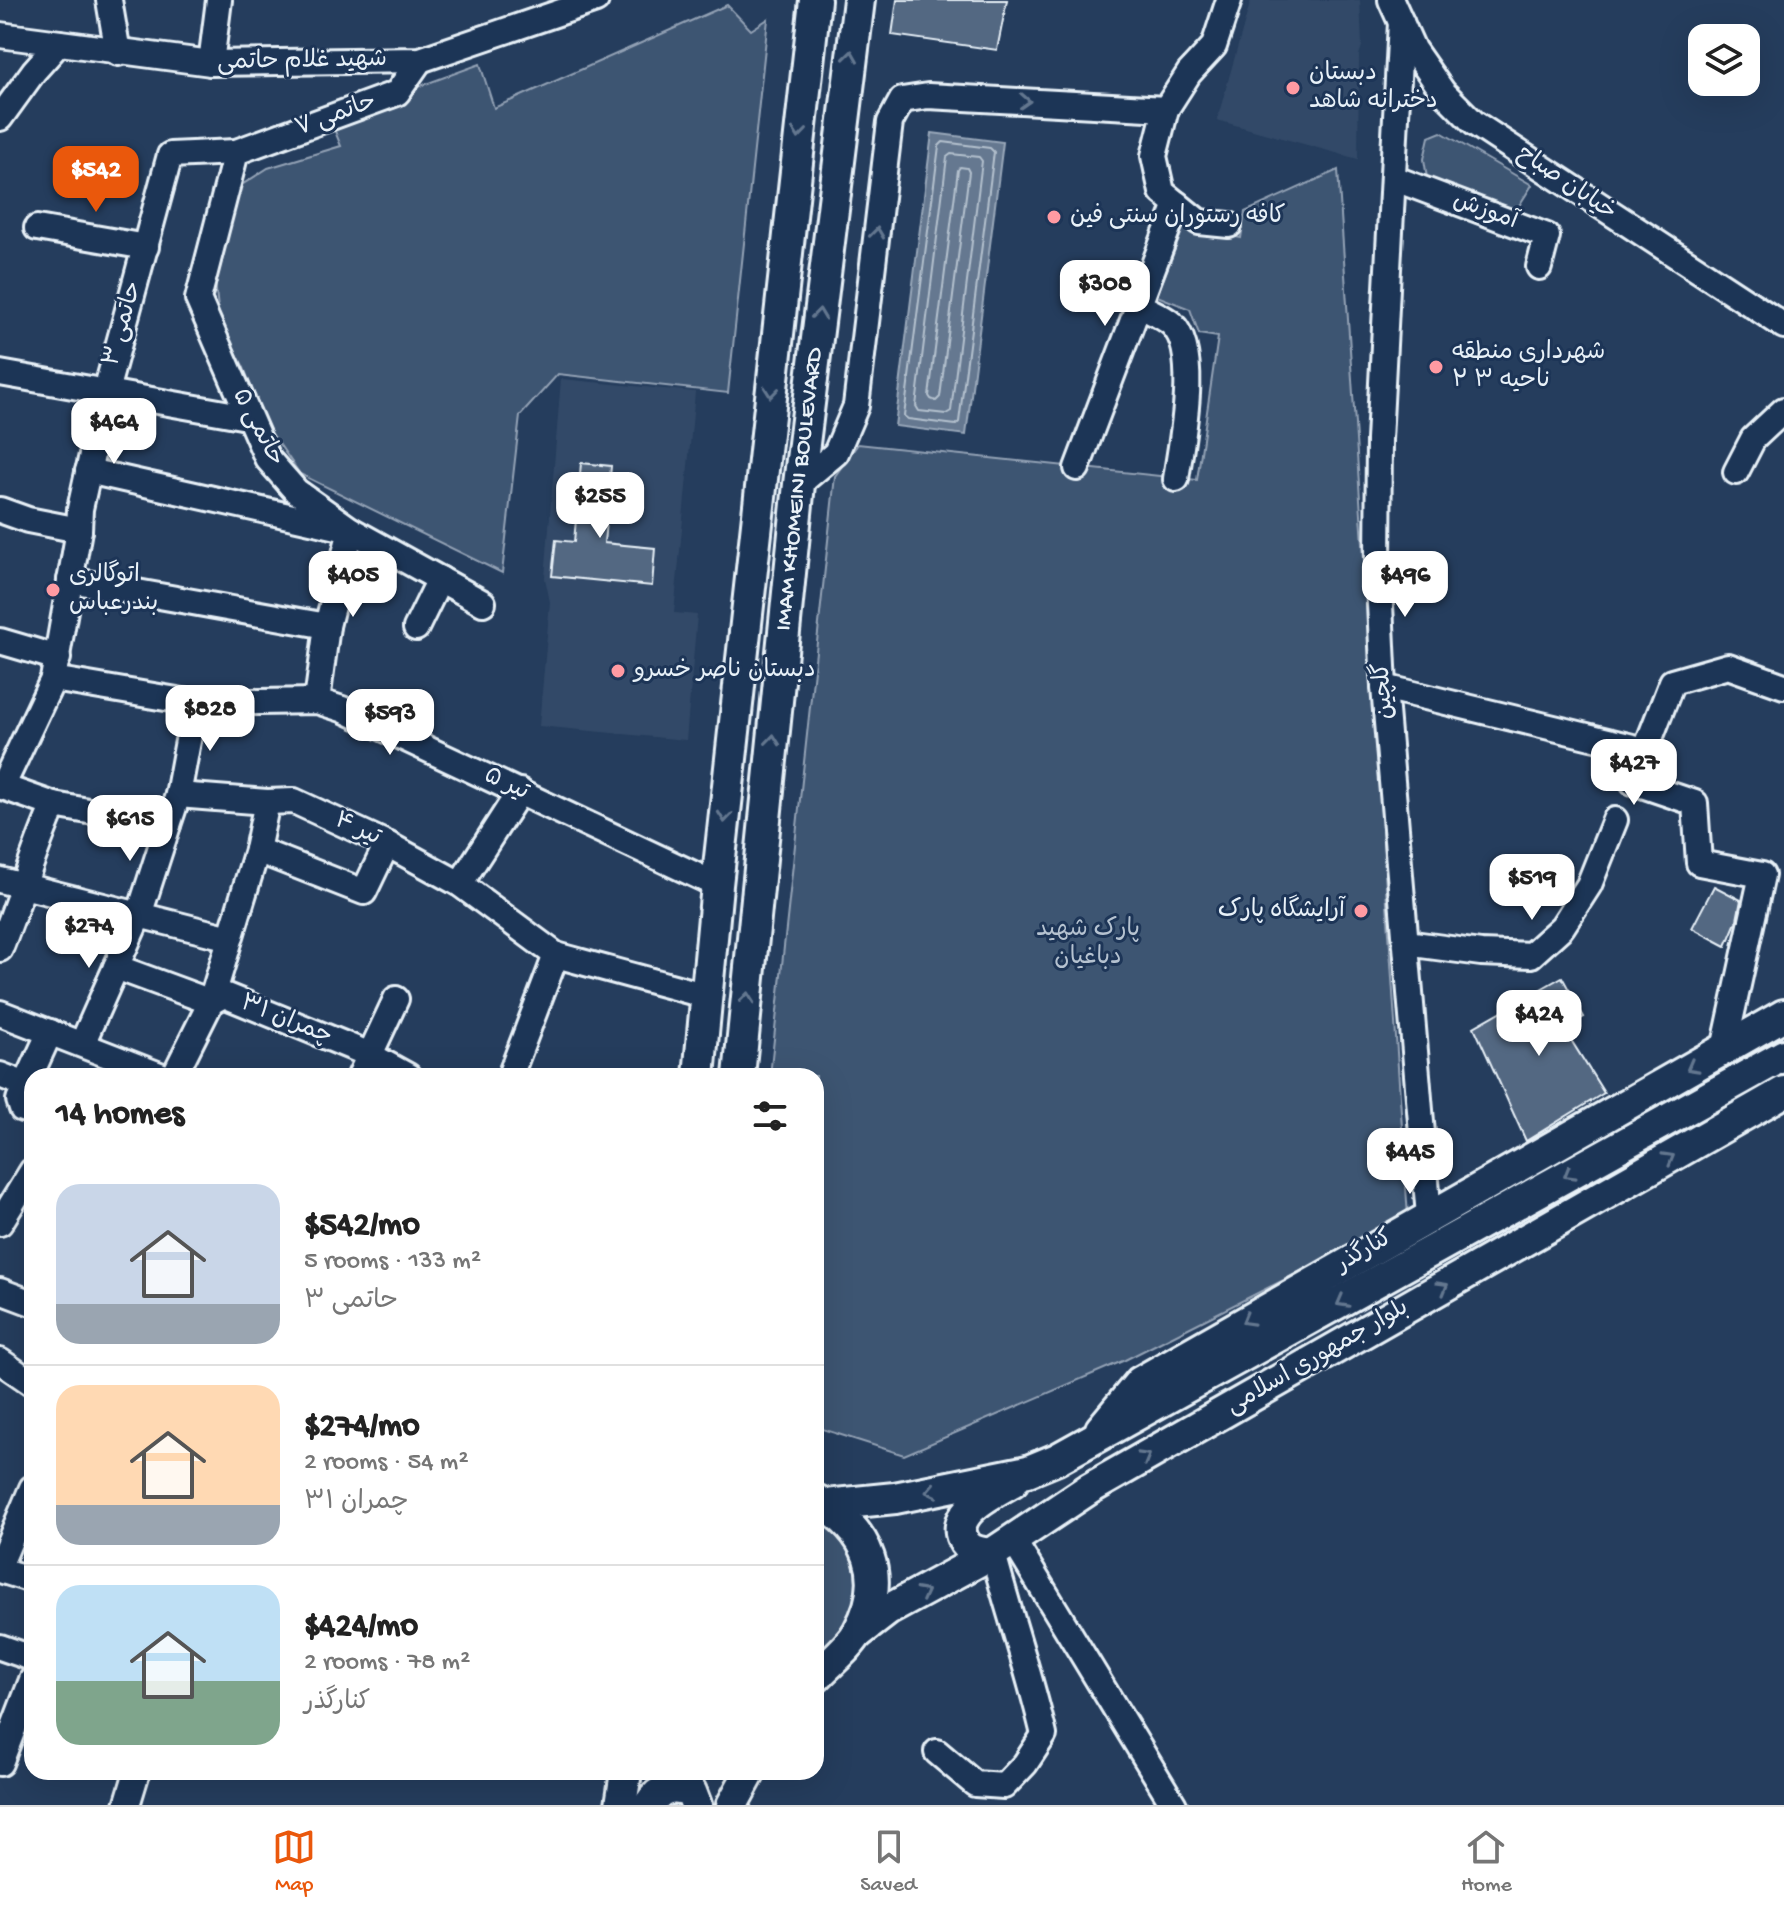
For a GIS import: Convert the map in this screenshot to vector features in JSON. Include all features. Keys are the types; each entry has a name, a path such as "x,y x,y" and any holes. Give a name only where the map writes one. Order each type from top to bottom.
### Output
{"main road":[{"name":"IMAM KHOMEINI BOULEVARD","path":"740,1068 799,484 859,0"},
{"name":"IMAM KHOMEINI BOULEVARD","path":"700,1068 810,5"},
{"name":"کنارگذر","path":"1090,1442 1140,1382 1784,1015"},
{"name":"بلوار جمهوری اسلامی","path":"824,1502 881,1501 1028,1471 1090,1442 1784,1055"},
{"name":"بلوار جمهوری اسلامی","path":"857,1634 888,1610 1003,1547 1089,1489 1784,1092"},
{"path":"1003,1547 978,1552 965,1543 961,1531 965,1514 1028,1471"},
{"path":"824,1504 851,1526 861,1541 872,1571 873,1598 857,1634 824,1669"},
{"path":"621,1805 625,1780"},
{"path":"732,1805 746,1780"},
{"path":"649,1805 656,1794 677,1787 691,1792 696,1805"}],"street":[{"path":"109,0 118,53"},
{"path":"211,63 219,0"},
{"name":"شهید غلام حاتمی","path":"0,35 211,63 420,60 596,0"},
{"path":"1229,0 1214,46 1189,73 1166,109 1154,156 1162,192 1199,222 1229,225"},
{"name":"گلچین","path":"1396,11 1393,178 1379,440 1378,563 1384,687 1429,1216"},
{"name":"خیابان صباح","path":"1396,11 1413,49 1443,92 1474,123 1784,326"},
{"path":"0,118 59,43"},
{"name":"حاتمی ۷","path":"236,152 397,93 420,60"},
{"path":"799,484 836,453 856,406 890,122 902,100 928,96 1166,109"},
{"name":"حاتمی ۳","path":"1,786 55,669 88,471 106,391 170,155 236,152"},
{"name":"حاتمی ۵","path":"236,152 198,299 267,458 296,491 351,530 483,603"},
{"name":"آموزش","path":"1393,178 1547,236 1539,267"},
{"path":"1077,468 1177,204"},
{"path":"37,228 146,247"},
{"path":"1139,305 1173,325 1187,358 1186,404 1176,479"},
{"path":"0,373 247,417"},
{"path":"1736,472 1753,439 1784,410"},
{"path":"88,471 351,530 327,626 317,701"},
{"path":"0,510 28,520 79,530"},
{"path":"416,628 440,579"},
{"path":"70,580 327,626"},
{"name":"تیر ۵","path":"0,641 55,669 195,703 317,701 342,709 717,885"},
{"path":"1724,1049 1773,876 1699,863 1695,803 1633,782 1672,682 1728,666 1784,686"},
{"path":"1384,687 1645,750"},
{"path":"82,1044 139,915 178,795 195,703"},
{"path":"1,786 54,805 168,825"},
{"path":"460,884 520,791"},
{"name":"تیر ۴","path":"178,795 294,801 387,844 460,884 556,955 707,996"},
{"path":"178,1068 211,1002 257,850 267,802"},
{"path":"0,949 25,887 39,838 54,805"},
{"path":"1406,943 1481,953 1531,955 1562,927 1589,885 1615,820"},
{"path":"257,850 364,892 387,844"},
{"path":"0,880 230,938"},
{"path":"513,1068 556,955"},
{"name":"چمران ۳۱","path":"116,967 211,1002 224,995 364,1065"},
{"path":"364,1065 396,999"},
{"path":"0,1013 82,1044 116,1067"},
{"path":"34,1068 50,1032"},
{"path":"0,1075 24,1084"},
{"path":"24,1089 19,1100 24,1110"},
{"path":"0,1223 24,1184"},
{"path":"0,1291 24,1300"},
{"path":"0,1361 24,1378"},
{"path":"0,1564 24,1507"},
{"path":"937,1752 975,1784 1004,1786 1025,1764 1044,1735 1032,1682 1014,1632 1003,1547"},
{"path":"1003,1547 1174,1805"},
{"path":"0,1570 24,1578"},
{"path":"0,1647 24,1655"},
{"path":"0,1763 24,1701"},
{"path":"127,1805 135,1780"}],"shaded area":[{"name":"دبستان دخترانه شاهد","path":"1251,0 1360,0 1362,46 1359,55 1358,159 1217,120"},
{"path":"561,379 695,392 674,613 697,615 686,740 539,726 550,602 545,578"}],"green space":[{"path":"727,5 751,30 768,19 728,393 558,374 520,416 502,573 300,474 266,425 244,368 219,318 214,272 237,188 268,168 341,146 330,119 480,64 494,108"},
{"path":"1441,132 1532,185 1515,212 1427,178 1424,159 1429,137"},
{"name":"پارک شهید دباغیان","path":"1338,170 1408,1217 1125,1360 904,1455 824,1430 824,1068 771,1068 835,476 858,444 1197,480 1218,337 1199,334 1190,309 1157,296 1184,226 1241,238 1245,212"},
{"path":"824,1524 852,1557 859,1582 854,1609 824,1651"}],"water":[{"path":"932,133 1003,142 966,435 895,426"}],"building":[{"path":"897,0 1007,0 997,50 892,35"},
{"path":"581,463 611,466 604,543 655,548 652,586 552,576 556,540 574,542"},
{"path":"1714,886 1741,900 1726,946 1692,928"},
{"path":"1562,977 1584,1017 1568,1026 1571,1040 1604,1093 1526,1141 1474,1027"}],"place":[{"name":"دبستان دخترانه شاهد","path":"1293,88"},
{"name":"کافه رستوران سنتی فین","path":"1054,217"},
{"name":"شهرداری منطقه ۲ ناحیه ۳","path":"1436,367"},
{"name":"اتوگالری بندرعباس","path":"53,590"},
{"name":"دبستان ناصر خسرو","path":"618,671"},
{"name":"آرایشگاه پارک","path":"1361,911"}]}
